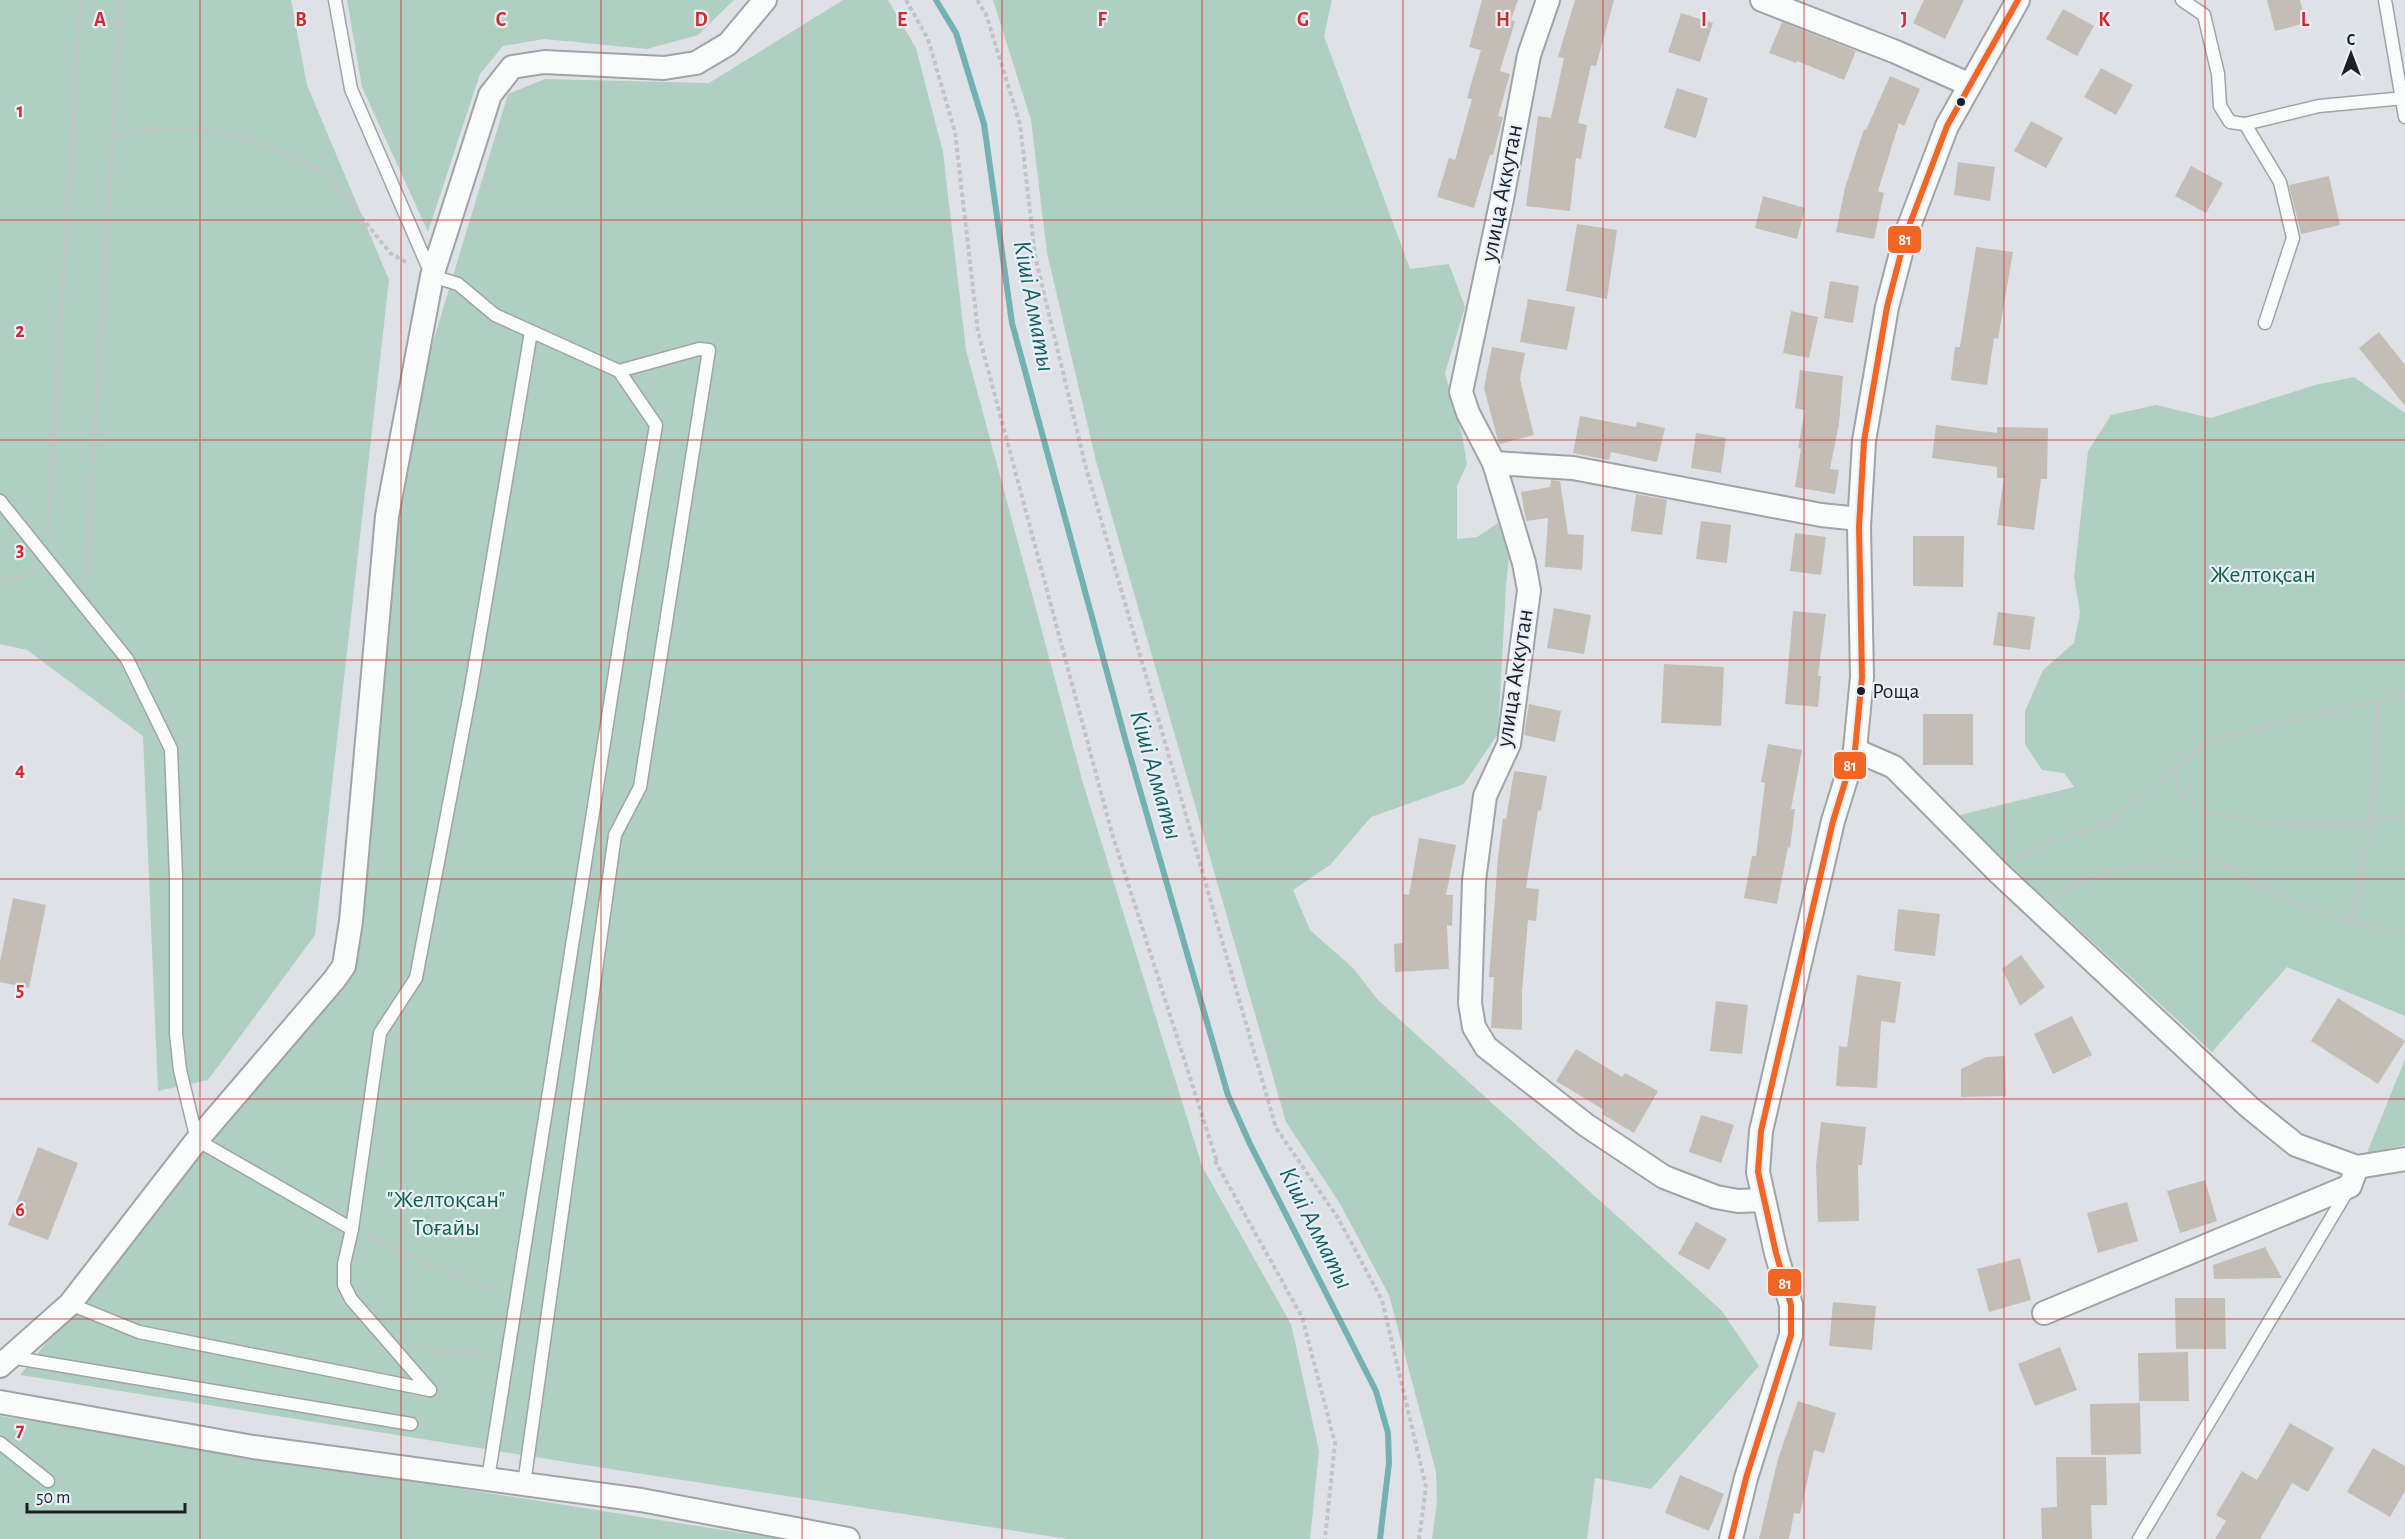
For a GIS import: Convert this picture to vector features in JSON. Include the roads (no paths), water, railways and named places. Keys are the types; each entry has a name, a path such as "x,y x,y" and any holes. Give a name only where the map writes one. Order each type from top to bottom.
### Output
{"street":[{"path":"5,1361 70,1304 198,1140 344,966 351,921 387,516 432,276 490,94 512,67 544,62 664,68 696,63 729,45 765,0"},
{"name":"улица Аккутан","path":"1548,0 1529,55 1502,199 1461,392 1468,413 1494,463 1524,562 1529,590 1509,744 1485,796 1474,881 1470,1003 1474,1027 1486,1047 1586,1125 1664,1177 1716,1197 1738,1201 1764,1200"},
{"path":"1762,0 1896,52 1968,84"},
{"path":"1731,1539 1746,1478 1791,1335 1791,1305 1758,1172 1761,1131 1833,821 1855,750 1862,677 1860,519 1864,441 1887,307 1906,234 1947,126 1968,84 2018,0"},
{"path":"1494,463 1573,468 1810,513 1860,519"},
{"path":"1855,750 1894,767 1999,873 2257,1113 2296,1145 2353,1177"},
{"path":"2044,1313 2353,1177 2405,1159"},
{"path":"0,1402 253,1447 641,1500 848,1539"}],"lane":[{"path":"335,0 351,89 432,276 458,284 495,315 619,371 656,425 488,1479"},
{"path":"2182,0 2204,15 2218,74 2220,106 2229,122 2245,124 2319,106 2403,99"},
{"path":"2385,0 2405,117"},
{"path":"2245,124 2280,182 2293,238 2265,323"},
{"path":"70,1304 139,1332 430,1390 351,1299 344,1285 344,1264 352,1229 380,1033 416,978 471,688 531,332"},
{"path":"524,1484 615,835 640,787 709,350 699,349 619,371"},
{"path":"0,501 127,659 171,749 176,877 176,1034 180,1070 198,1140 352,1229"},
{"path":"2139,1539 2353,1177"},
{"path":"5,1361 411,1424"},
{"path":"0,1443 48,1481"}],"waterway":[{"name":"Кіші Алматы","path":"936,0 956,33 984,124 1012,323 1126,742 1228,1095 1250,1144 1376,1391 1388,1433 1389,1463 1380,1539"}],"place":[{"name":"Роща","path":"1861,691"}],"park label":[{"name":"Желтоқсан","path":"2263,575"},
{"name":"\"Желтоқсан\" Тоғайы","path":"446,1214"}]}
